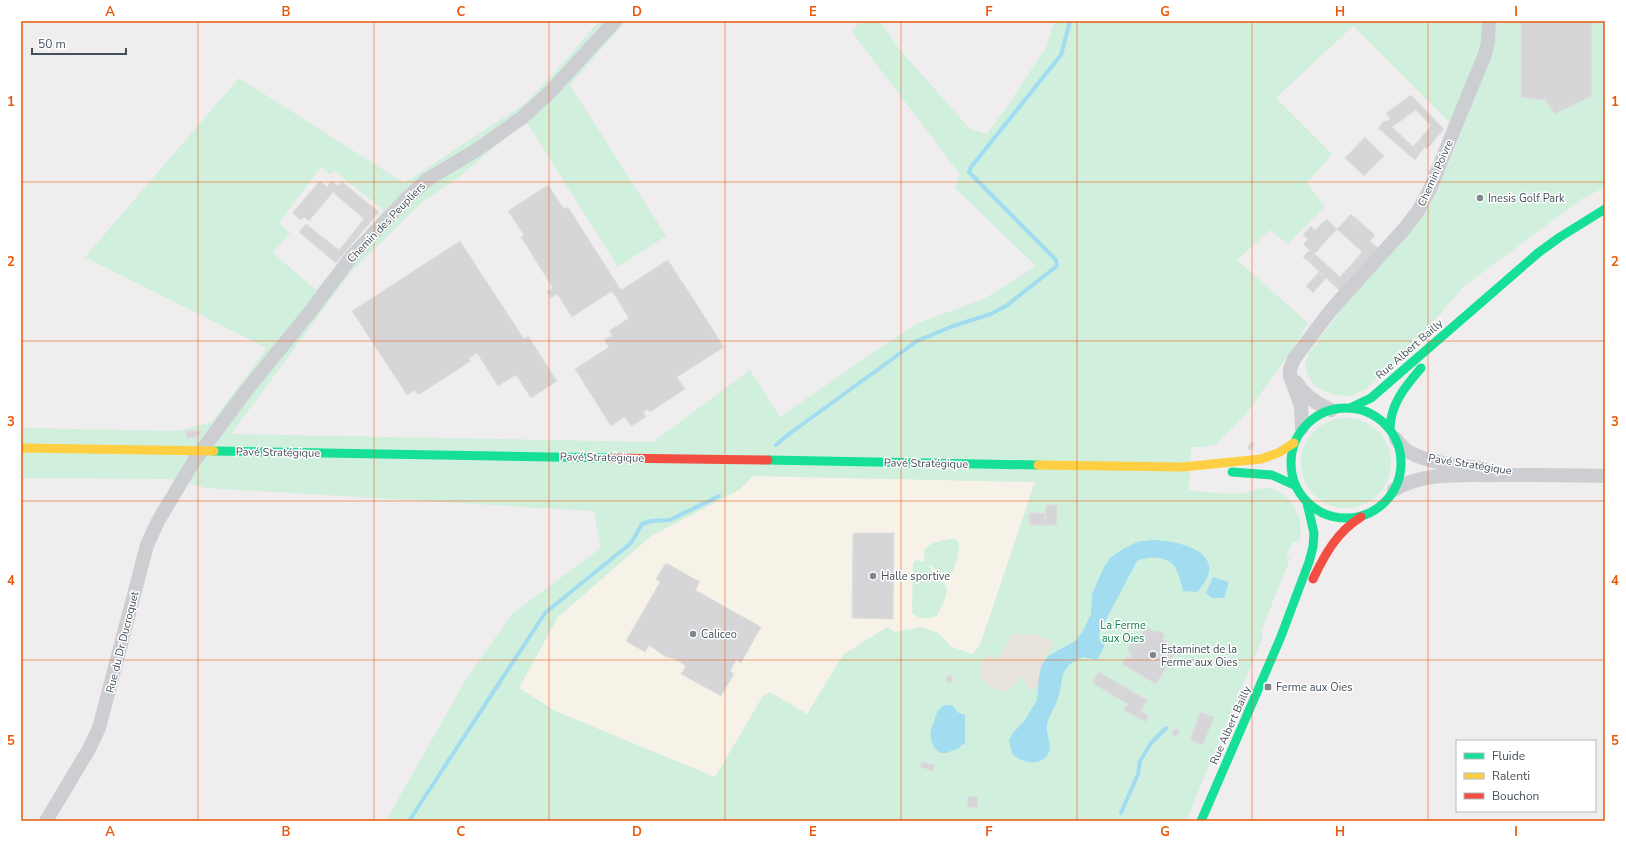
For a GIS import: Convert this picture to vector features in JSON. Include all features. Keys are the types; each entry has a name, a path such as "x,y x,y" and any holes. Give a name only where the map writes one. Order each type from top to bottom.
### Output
{"main road":[{"name":"Rue Albert Bailly","path":"1350,408 1371,398 1538,253 1566,233 1605,209"},
{"name":"Rue Albert Bailly","path":"1393,434 1389,423 1392,409 1405,387 1480,304"},
{"path":"1350,408 1369,413 1380,420 1393,434 1400,453 1401,468 1394,490 1381,506 1362,516 1348,519 1333,518 1319,512 1307,504 1294,485 1290,464 1294,443 1302,428 1315,417 1331,410 1350,408"},
{"name":"Pavé Stratégique","path":"1183,467 1261,459 1278,453 1294,443"},
{"name":"Pavé Stratégique","path":"21,448 198,456 1183,467 1268,474 1280,477 1294,485"},
{"name":"Rue Albert Bailly","path":"1201,821 1280,639 1312,552 1314,533 1307,504"},
{"name":"Rue Albert Bailly","path":"1280,639 1335,539 1346,526 1362,516"}],"street":[{"name":"Chemin des Peupliers","path":"198,456 245,392 310,312 352,256 401,204 428,178 474,151 523,117 551,91 615,21"},
{"name":"Chemin Poivre","path":"1302,428 1301,406 1290,376 1290,369 1294,359 1331,310 1405,228 1422,203 1430,189 1485,54 1488,37 1488,21"},
{"path":"1294,359 1292,371 1301,389 1320,405 1331,410"},
{"name":"Pavé Stratégique","path":"1393,434 1409,452 1446,463 1503,471 1550,475"},
{"name":"Rue du Dr Ducroquet","path":"46,821 89,749 99,728 147,545 158,521 198,456"},
{"name":"Pavé Stratégique","path":"1394,490 1408,482 1429,478 1550,475 1605,476"}],"shaded area":[{"path":"753,476 1035,482 980,645 972,654 952,647 938,633 903,630 895,632 887,628 843,655 807,714 770,692 763,696 715,777 555,711 519,688 558,617 651,536 739,490"}],"green space":[{"name":"La Ferme aux Oies","path":"599,21 626,21 570,85 666,236 618,267 526,121 461,175 421,203 350,273 231,434 653,442 750,370 780,417 918,323 984,299 1036,266 955,188 960,174 851,31 861,21 880,21 899,49 970,129 987,134 1047,46 1054,21 1482,21 1482,34 1477,60 1450,123 1353,26 1276,98 1332,154 1307,183 1325,206 1288,244 1270,230 1237,260 1308,323 1290,353 1245,415 1216,444 1204,447 1191,447 1189,490 1233,494 1244,493 1262,488 1274,490 1289,499 1298,515 1301,532 1299,541 1293,542 1286,555 1290,559 1262,629 1262,639 1186,821 386,821 465,681 512,614 601,548 594,511 206,488 172,479 21,478 21,428 177,431 212,422 267,348 85,257 239,78 404,183 523,105 559,68","holes":["321,167 330,175 334,171 384,210 316,290 273,253 290,233 279,223","753,476 1035,482 980,645 972,654 952,647 938,633 921,627 895,632 887,627 843,655 807,714 770,692 763,696 715,777 555,711 519,688 558,617 651,536 739,490"]},
{"name":"Inesis Golf Park","path":"1497,21 1605,21 1605,187 1580,200 1463,287 1404,356 1364,390 1350,396 1336,395 1324,391 1314,385 1308,375 1305,365 1309,353 1349,299 1426,213 1451,159 1493,50"},
{"path":"1346,418 1363,422 1378,431 1387,446 1391,463 1387,480 1378,495 1363,504 1346,508 1329,504 1314,495 1305,480 1301,463 1305,446 1314,431 1329,422"},
{"path":"955,539 959,543 957,559 953,571 949,575 945,576 940,575 931,565 929,567 947,587 944,602 937,616 927,618 918,617 912,613 913,565 915,561 919,560 922,562 925,560 925,550 931,544"}],"sand":[{"path":"1012,634 1034,634 1054,641 1042,664 1039,676 1039,690 1029,688 1021,677 1014,685 1004,692 993,688 984,681 981,676 980,668 982,663 991,654 997,661"}],"water":[{"path":"1151,540 1188,546 1199,552 1206,559 1209,568 1207,579 1197,592 1183,591 1178,573 1172,563 1167,560 1157,558 1146,558 1137,561 1099,633 1099,638 1105,645 1097,660 1083,657 1074,661 1065,670 1057,701 1047,724 1050,744 1048,754 1040,761 1035,762 1025,761 1016,757 1012,754 1009,740 1013,733 1025,720 1037,700 1039,676 1042,664 1048,656 1075,641 1083,631 1091,614 1092,594 1104,567 1111,557 1137,542"},
{"path":"1213,577 1229,582 1224,598 1212,598 1206,593"},
{"path":"945,705 953,706 957,712 965,715 965,744 961,745 960,748 946,753 940,753 932,744 931,729 937,712"}],"building":[{"path":"1521,21 1592,21 1592,96 1555,114 1545,100 1521,97"},
{"path":"1411,95 1444,129 1427,149 1418,141 1431,126 1416,110 1392,127 1420,153 1415,160 1378,128 1384,121 1386,122 1390,118 1386,113"},
{"path":"1365,137 1384,156 1364,176 1345,158"},
{"path":"1418,141 1425,147 1420,153 1413,146"},
{"path":"320,181 327,187 332,181 338,186 342,182 379,212 336,263 299,232 306,224 339,250 364,219 333,192 309,221 304,217 301,220 292,213"},
{"path":"548,185 564,209 568,207 621,290 668,260 724,347 677,377 685,389 650,412 648,409 643,412 646,417 631,426 625,417 611,426 575,369 609,347 604,340 612,335 609,331 629,318 612,291 572,317 557,294 551,298 547,292 553,288 521,237 524,235 508,211"},
{"path":"1351,214 1375,235 1370,241 1378,248 1357,272 1350,266 1362,252 1337,229","holes":["1352,218 1357,222 1354,225 1350,220"]},
{"path":"1352,218 1357,222 1354,225 1350,220"},
{"path":"1327,219 1337,229 1314,254 1303,244 1308,239 1303,235 1311,226 1315,230"},
{"path":"460,241 524,339 528,336 557,381 531,398 516,375 498,386 477,353 469,358 471,361 418,395 415,390 407,395 352,311"},
{"path":"1310,250 1314,254 1308,261 1303,257"},
{"path":"1315,254 1340,277 1344,272 1351,279 1340,291 1308,261"},
{"path":"1350,266 1357,272 1351,279 1344,272"},
{"path":"1319,272 1326,278 1313,293 1306,286"},
{"path":"186,431 201,431 201,434 194,438 186,438"},
{"path":"1251,442 1255,444 1251,450 1247,448"},
{"path":"1046,505 1057,505 1057,525 1045,525"},
{"path":"1029,513 1046,513 1045,525 1029,525"},
{"name":"Halle sportive","path":"853,533 894,533 893,619 852,618"},
{"name":"Caliceo","path":"666,563 700,582 695,590 761,627 741,663 736,660 730,671 734,674 721,696 681,674 686,666 675,659 666,657 649,645 645,652 626,641 660,582 656,579"},
{"name":"Estaminet de la Ferme aux Oies","path":"1147,627 1156,633 1158,630 1165,635 1163,639 1177,650 1156,684 1122,664 1127,656 1131,658 1132,656 1128,650 1131,641 1137,638 1144,639 1145,637 1141,634"},
{"path":"1099,672 1147,700 1141,711 1149,716 1145,722 1124,710 1128,704 1092,683"},
{"path":"947,675 953,676 952,682 946,682"},
{"path":"1200,712 1214,717 1203,745 1190,740"},
{"path":"1178,729 1179,735 1173,736 1172,730"},
{"path":"922,762 935,765 933,771 920,767"},
{"path":"977,796 978,807 968,808 967,797"}],"waterway":[{"path":"776,445 917,341 953,326 991,314 1006,306 1057,266 1056,260 969,172 971,167 1061,55 1070,21"},
{"path":"409,821 545,613 631,543 642,524 651,521 670,520 719,496"},
{"path":"1121,813 1138,774 1140,761 1151,743 1166,728"}],"traffic: fast":[{"path":"1350,408 1371,398 1538,253 1560,237 1605,209"},
{"path":"1390,430 1396,404 1404,389 1421,368"},
{"path":"1346,408 1367,412 1377,417 1385,424 1392,432 1397,442 1401,463 1397,484 1392,494 1385,502 1377,509 1367,514 1346,518 1325,514 1315,509 1307,502 1300,494 1295,484 1291,463 1295,442 1300,432 1307,424 1315,417 1325,412 1346,408"},
{"path":"214,451 610,458"},
{"path":"768,460 1038,465"},
{"path":"1232,472 1272,475 1294,485"},
{"path":"1201,821 1280,639 1309,562 1313,547 1314,533 1307,503"}],"traffic: slow":[{"path":"1038,465 1183,467 1261,459 1278,453 1294,443"},
{"path":"21,448 214,451"}],"traffic: jam":[{"path":"610,458 768,460"},
{"path":"1313,579 1332,544 1345,530 1361,517"}],"place":[{"name":"Inesis Golf Park","path":"1480,198"},
{"name":"Halle sportive","path":"873,576"},
{"name":"Caliceo","path":"693,634"},
{"name":"Estaminet de la Ferme aux Oies","path":"1153,655"},
{"name":"Ferme aux Oies","path":"1268,687"}]}
